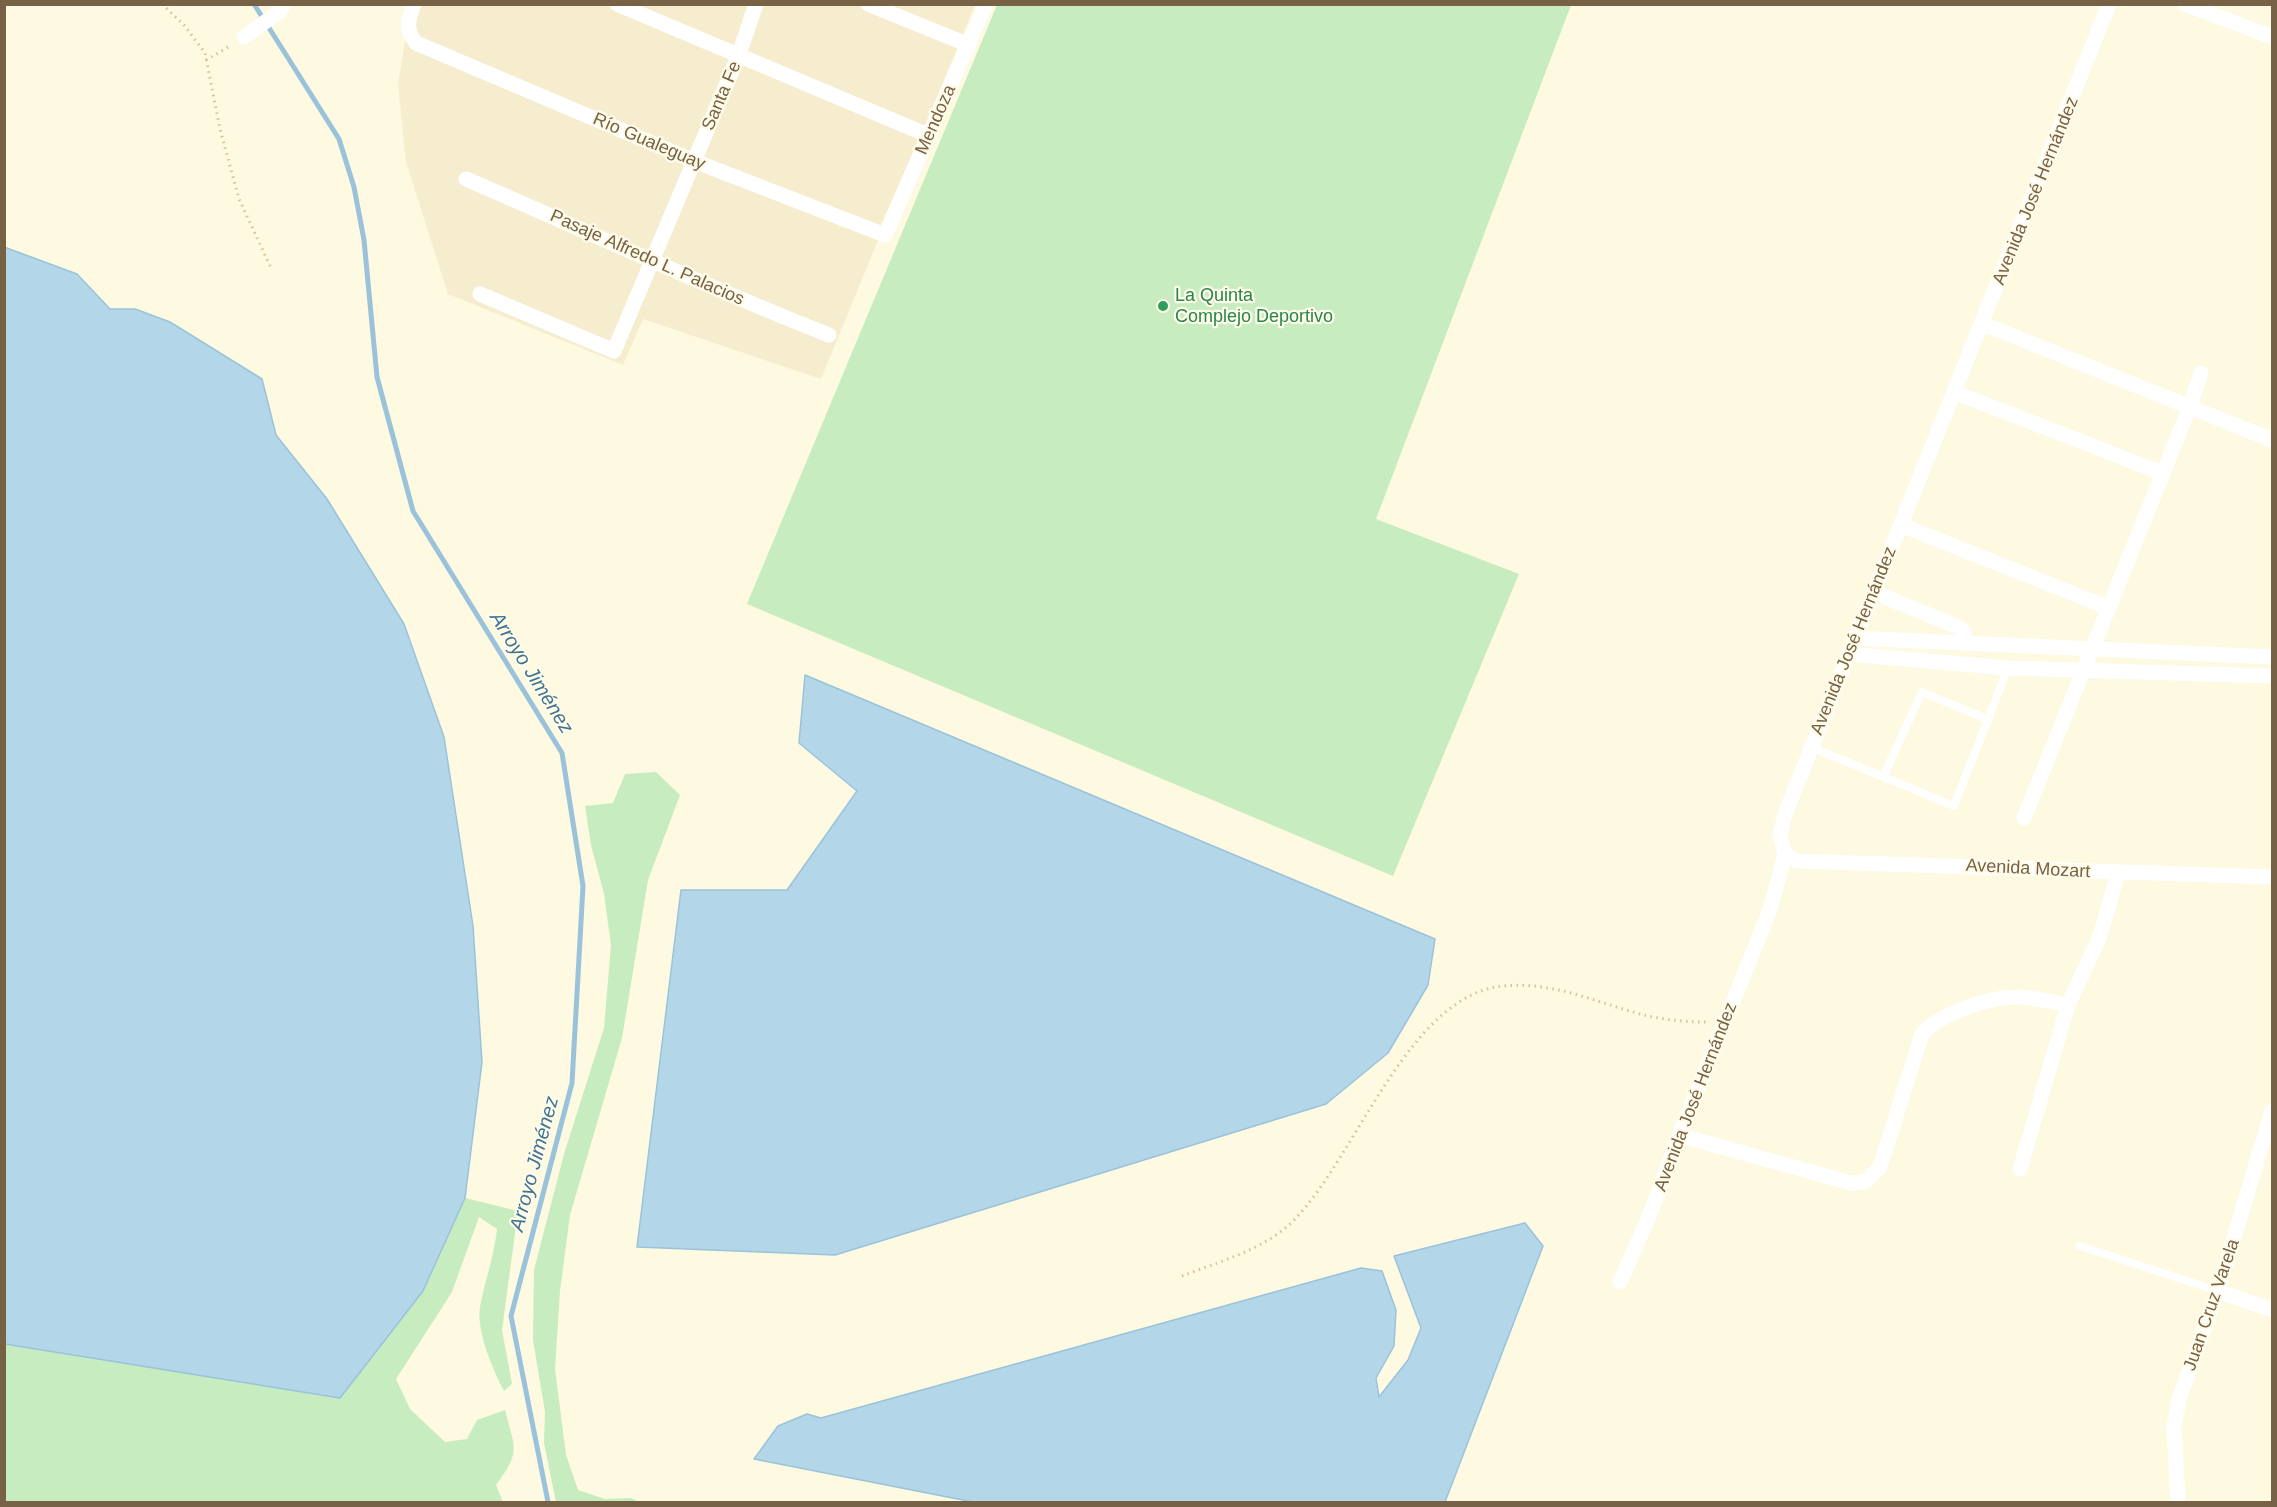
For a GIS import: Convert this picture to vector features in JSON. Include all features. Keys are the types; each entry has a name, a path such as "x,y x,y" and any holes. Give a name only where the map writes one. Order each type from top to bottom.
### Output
{"street":[{"name":"Río Gualeguay","path":"414,4 407,22 410,35 416,43 694,161 885,235"},
{"path":"617,4 738,57 930,136"},
{"name":"Santa Fe","path":"480,294 614,351 738,57 756,4"},
{"path":"868,4 969,45"},
{"name":"Mendoza","path":"885,235 986,4"},
{"name":"Avenida José Hernández","path":"1620,1282 1650,1214 1679,1135 1770,909 1785,854 1780,835 1785,814 1854,638 1983,324 2109,4"},
{"path":"2185,4 2272,37"},
{"path":"244,37 282,8"},
{"name":"Pasaje Alfredo L. Palacios","path":"466,179 734,297 829,335"},
{"path":"1983,324 2272,440"},
{"path":"2024,818 2190,406 2201,373"},
{"path":"1954,392 2162,473"},
{"path":"1900,525 2109,608"},
{"path":"1873,592 1956,626 1964,632 1966,643"},
{"path":"1854,638 2272,657"},
{"path":"1848,654 2084,672 2272,676"},
{"name":"Avenida Mozart","path":"1785,854 1796,861 2272,877"},
{"path":"2020,1169 2068,1005 2100,936 2118,873"},
{"path":"1679,1135 1851,1183 1865,1182 1880,1167 1922,1034 1932,1023 1996,999 2017,997 2068,1005"},
{"name":"Juan Cruz Varela","path":"2178,1503 2174,1427 2180,1399 2218,1291 2272,1111"},
{"path":"2218,1291 2272,1310"}],"lane":[{"path":"1811,747 1954,806 2008,668"},
{"path":"1883,777 1922,692 1989,720"},
{"path":"2080,1246 2218,1291"}],"path":[{"path":"162,4 184,25 205,53 220,129 239,199 272,270"},
{"path":"206,60 244,37"},
{"path":"1182,1276 1260,1246 1294,1221 1330,1176 1414,1041 1459,1000 1500,986 1543,986 1645,1015 1685,1022 1724,1023"}],"shaded area":[{"path":"417,4 975,5 821,379 643,319 623,365 448,294 406,162 398,85 407,27"}],"green space":[{"name":"La Quinta Complejo Deportivo","path":"997,5 1571,5 1376,519 1519,574 1393,876 747,604"},
{"path":"656,772 680,795 648,880 622,1038 570,1215 560,1291 555,1369 566,1455 578,1490 605,1499 631,1498 639,1502 556,1502 544,1443 545,1412 533,1340 534,1270 564,1154 604,1028 611,945 604,894 591,845 585,806 613,803 625,774"},
{"path":"465,1198 518,1211 502,1330 512,1384 504,1391 483,1339 479,1317 480,1307 497,1229 479,1217 452,1292 396,1379 410,1409 445,1442 467,1439 477,1420 505,1410 514,1450 509,1465 496,1485 503,1502 5,1502 4,1344 340,1398 423,1291"}],"water":[{"path":"4,247 77,274 110,309 135,309 170,322 262,379 276,435 327,499 404,624 444,737 473,926 482,1062 465,1198 423,1291 340,1398 5,1344"},
{"path":"805,675 1435,939 1428,985 1388,1053 1326,1104 835,1255 637,1247 681,890 787,890 857,791 799,743"},
{"path":"1525,1223 1543,1246 1445,1502 973,1502 754,1459 778,1426 807,1414 821,1418 1361,1268 1382,1271 1396,1310 1394,1346 1376,1378 1379,1397 1408,1360 1421,1328 1394,1256"}],"waterway":[{"name":"Arroyo Jiménez","path":"254,4 339,139 354,187 364,240 377,377 413,511 562,753 583,886 572,1083 511,1316 548,1502"}],"place":[{"name":"La Quinta Complejo Deportivo","path":"1163,306"}]}
